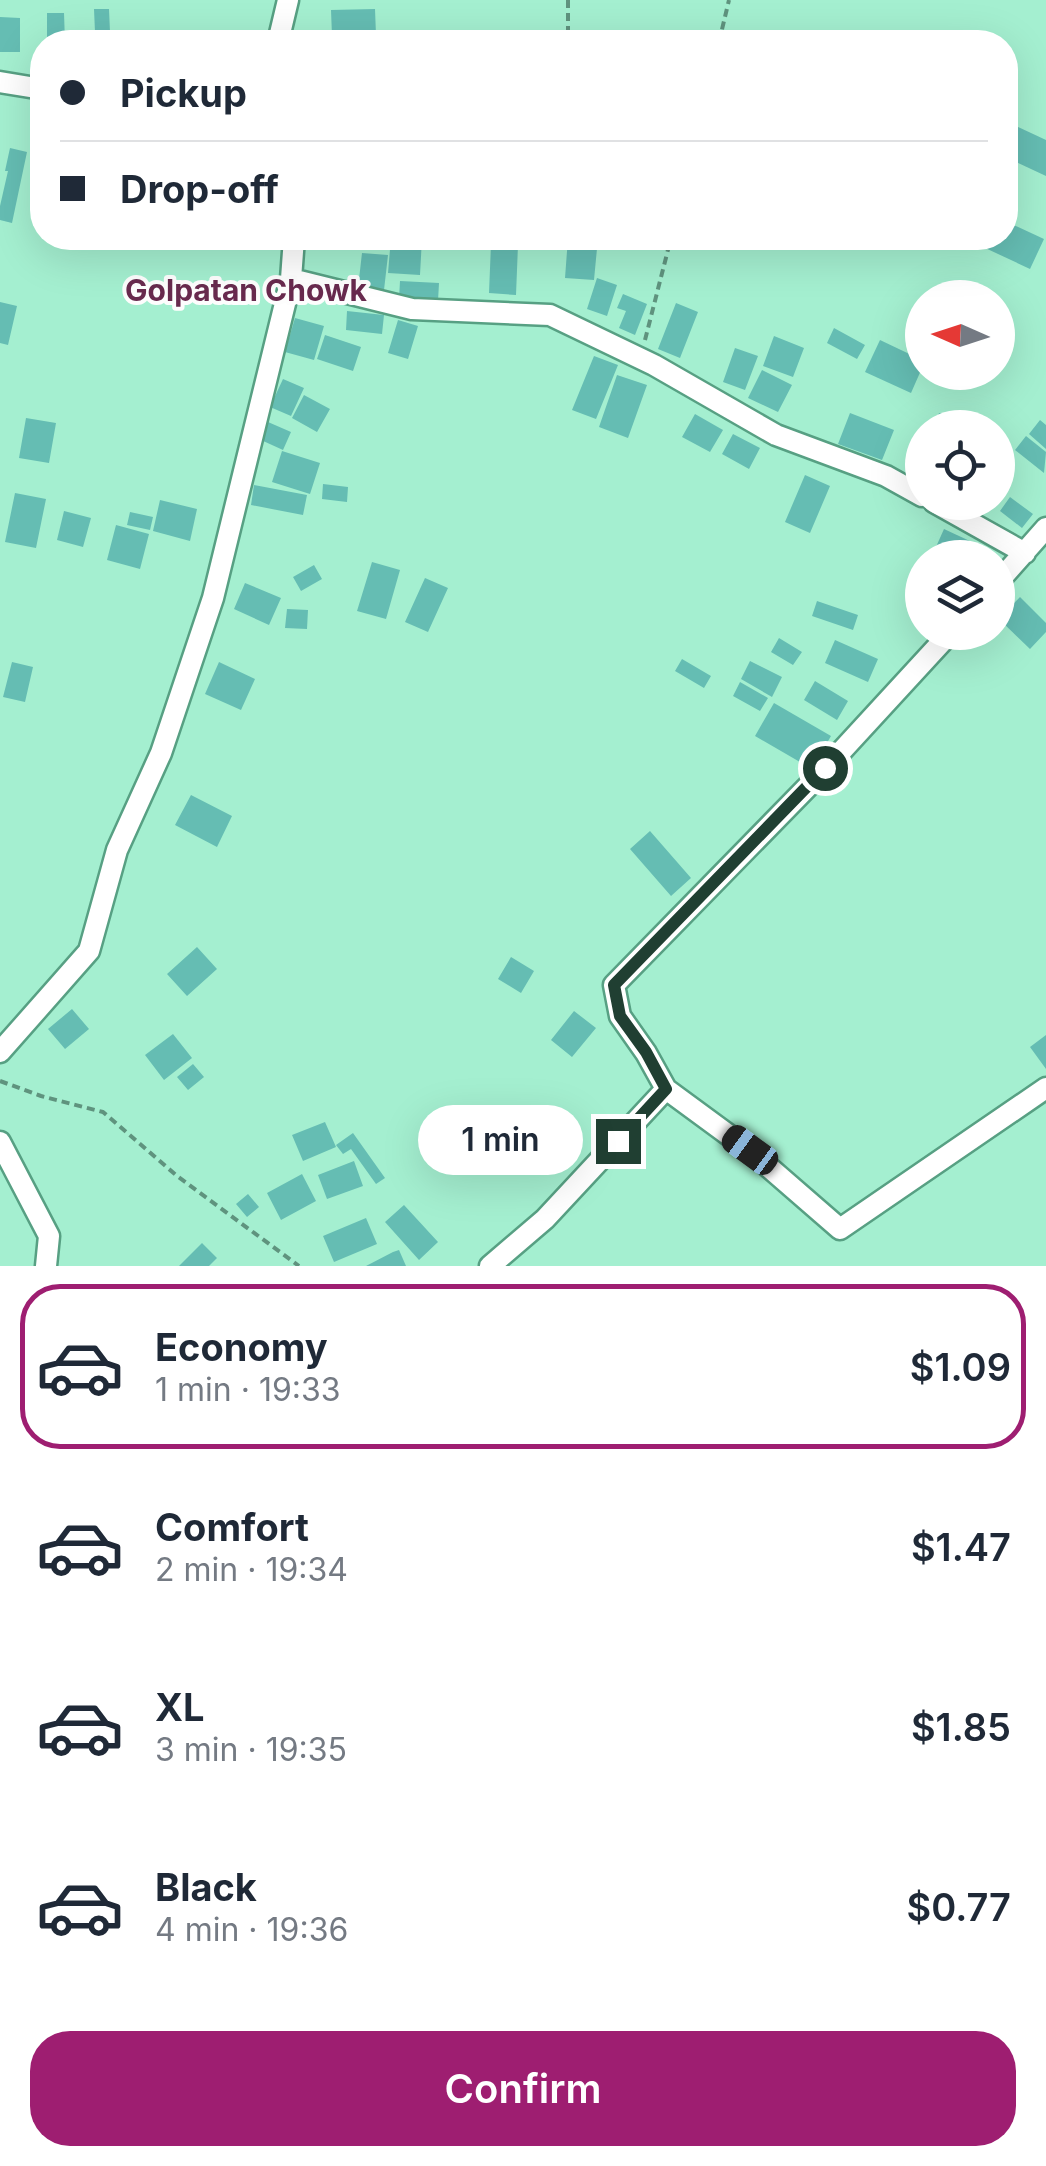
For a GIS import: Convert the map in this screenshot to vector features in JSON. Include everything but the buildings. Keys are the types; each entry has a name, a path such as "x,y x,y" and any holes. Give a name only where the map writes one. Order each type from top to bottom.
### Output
{"street":[{"path":"281,30 288,0"},
{"path":"0,82 30,87"},
{"path":"0,1052 89,951 117,850 161,753 213,598 292,278 293,250"},
{"path":"292,278 412,309 550,315 640,359 776,435 905,487"},
{"path":"966,520 1025,553"},
{"path":"1015,564 1046,528"},
{"path":"934,650 614,985 620,1016 666,1089 750,1150 840,1228 1046,1088"},
{"path":"490,1266 544,1219 666,1089"},
{"path":"0,1142 50,1236 46,1266"}],"path":[{"path":"568,0 568,30"},
{"path":"721,30 728,0"},
{"path":"640,359 669,250"},
{"path":"0,1081 103,1112 177,1176 299,1266"}],"district":[{"name":"Golpatan Chowk","path":"246,290"}],"route":[{"path":"618,1141 666,1089 620,1016 614,985 825,768"}]}
